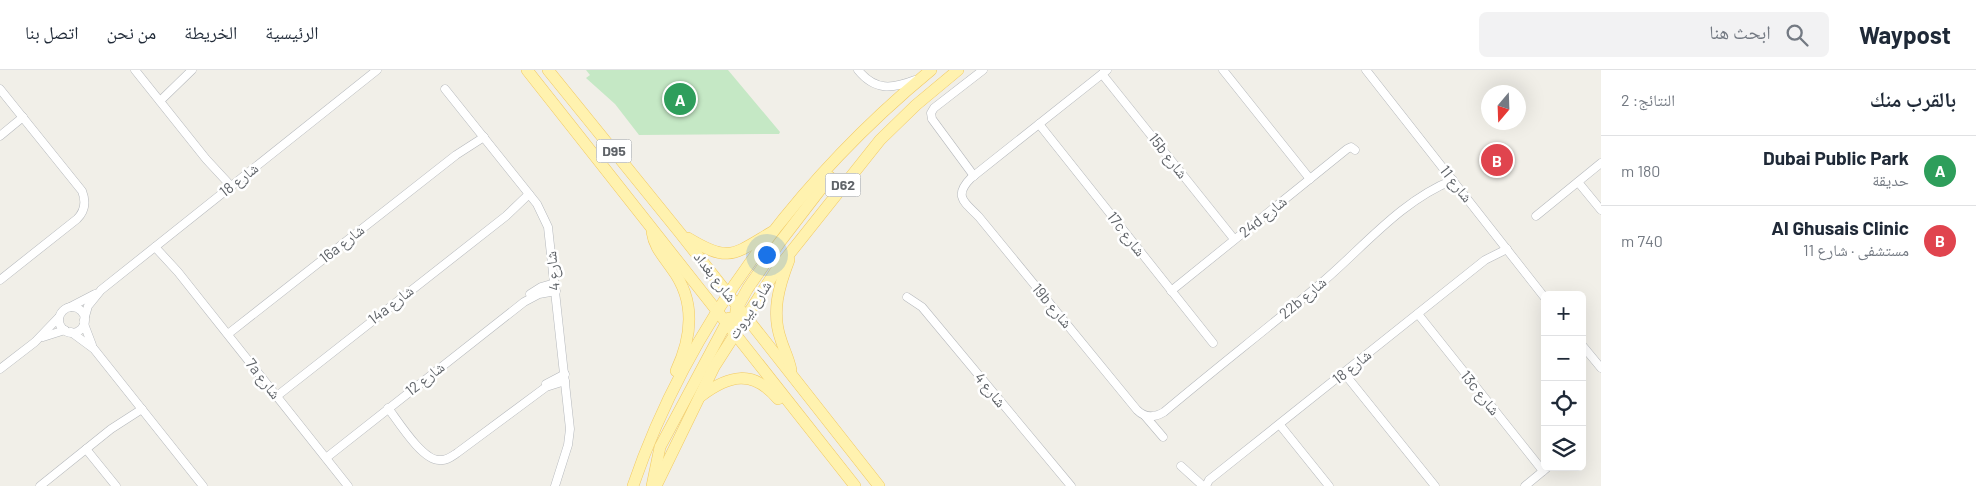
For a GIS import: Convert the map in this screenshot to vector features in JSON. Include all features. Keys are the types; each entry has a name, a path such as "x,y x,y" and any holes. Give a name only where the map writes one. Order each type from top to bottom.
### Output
{"main road":[{"name":"شارع بغداد","path":"527,70 854,486"},
{"name":"شارع بغداد","path":"548,70 880,486"},
{"name":"شارع بيروت","path":"633,486 668,400 729,295 777,228 847,147 931,70"},
{"name":"شارع بيروت","path":"656,486 698,398 734,333 796,244 890,130 958,70"},
{"path":"734,333 734,320 738,306 780,242 834,171 847,147"},
{"path":"652,228 656,247 674,271 684,291 690,314 686,349 672,382 668,400"},
{"path":"680,233 707,250 728,254 746,248 777,228"},
{"path":"791,374 779,334 776,309 780,285 796,244"},
{"path":"652,486 660,447 696,377 727,324 730,310 729,295"},
{"path":"698,398 725,380 742,378 756,381 772,393 833,466 854,486"}],"street":[{"path":"135,70 229,188"},
{"name":"شارع 18","path":"69,307 101,290 377,70"},
{"path":"858,70 869,82 882,87 895,87 922,78"},
{"path":"983,70 930,113 932,119 974,176 1105,72"},
{"path":"1224,70 1310,179"},
{"name":"شارع 11","path":"1366,70 1541,293"},
{"path":"158,98 190,72"},
{"name":"15b شارع","path":"1105,72 1234,239"},
{"path":"0,89 82,191 84,205 76,219 0,280"},
{"name":"شارع 4","path":"445,89 542,211 548,227 570,437 555,486"},
{"path":"0,136 23,117"},
{"name":"17c شارع","path":"1038,124 1213,343"},
{"name":"16a شارع","path":"228,334 482,135"},
{"name":"24d شارع","path":"1171,291 1349,148 1355,150"},
{"path":"1536,216 1601,163"},
{"name":"22b شارع","path":"1145,416 1156,417 1171,405 1320,284 1363,242 1432,189 1447,172"},
{"name":"19b شارع","path":"974,176 967,182 962,193 964,203 1132,404"},
{"name":"22b شارع","path":"1432,189 1452,180"},
{"path":"1578,182 1601,210"},
{"name":"14a شارع","path":"277,396 531,197"},
{"name":"شارع 18","path":"1485,260 1500,241"},
{"name":"7a شارع","path":"157,245 348,486"},
{"name":"شارع 18","path":"1204,486 1209,480 1485,260 1507,249"},
{"name":"شارع 12","path":"326,458 524,302 555,287"},
{"name":"شارع 18","path":"84,322 88,306 101,290"},
{"name":"شارع 4","path":"907,298 922,307 1071,486"},
{"path":"35,342 62,312 69,307 80,310 94,349"},
{"name":"13c شارع","path":"1418,314 1541,463"},
{"path":"59,317 60,325 94,349 203,486"},
{"path":"0,369 49,333 79,330 84,322"},
{"path":"1586,350 1601,368"},
{"path":"1344,373 1435,486"},
{"path":"388,408 428,461 440,466 448,463 457,453 538,393 565,378"},
{"path":"1132,404 1163,437"},
{"name":"22b شارع","path":"1132,404 1141,411 1150,413 1171,405"},
{"path":"40,486 140,407"},
{"path":"1280,425 1329,486"},
{"path":"86,449 116,486"},
{"path":"1181,466 1204,486"},
{"path":"1525,486 1544,471"},
{"name":"شارع 18","path":"1211,486 1217,474"}],"green space":[{"path":"586,70 728,70 780,132 779,134 639,135 615,104 586,78 590,75"}],"place":[{"name":"Dubai Public Park","path":"680,99"},
{"name":"Al Ghusais Clinic","path":"1497,160"}]}
